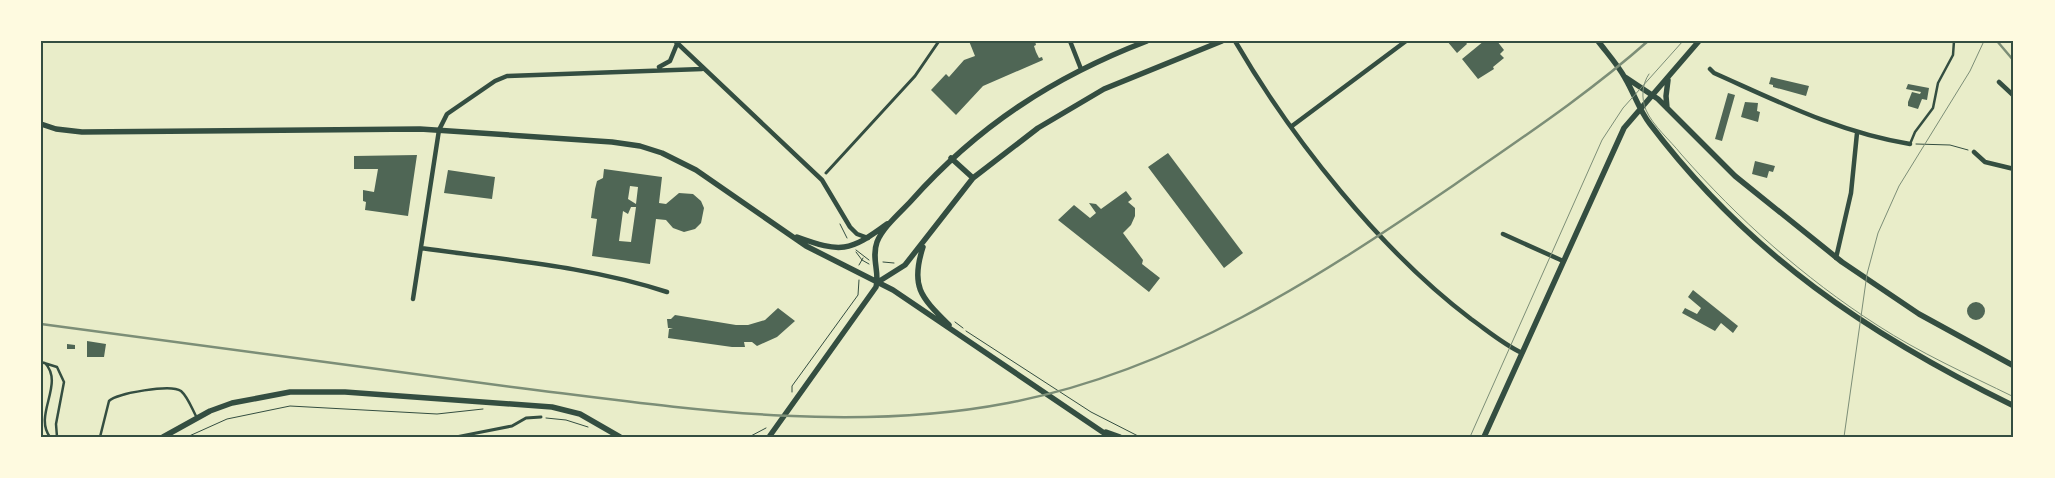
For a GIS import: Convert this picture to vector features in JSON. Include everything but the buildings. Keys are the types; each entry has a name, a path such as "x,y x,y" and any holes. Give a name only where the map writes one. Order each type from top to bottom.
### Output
{"street":[{"path":"826,173 914,76 939,41"},
{"path":"1070,41 1080,69"},
{"path":"878,282 874,261 877,242 896,217 951,158 1020,104 1080,69 1147,41"},
{"path":"769,437 873,292 878,282 903,268 973,178 1013,145 1080,102 1104,89 1222,41"},
{"path":"1235,41 1292,126 1363,217 1448,301 1499,340 1522,353"},
{"path":"1292,126 1406,41"},
{"path":"1598,41 1625,77 1640,108 1659,136 1711,196 1794,272 1838,306 1886,338 2014,406"},
{"path":"1484,437 1624,128 1699,41"},
{"path":"653,69 670,61 676,43 822,180 850,227 857,234 868,238"},
{"path":"413,298 439,130 447,114 501,78 653,69 702,69"},
{"path":"1710,69 1714,73 1857,133 1910,144"},
{"path":"1625,77 1668,108 1735,176 1836,258 1919,314 2014,366"},
{"path":"1668,108 1666,93 1669,78"},
{"path":"1998,82 2014,96"},
{"path":"41,124 56,129 82,132 439,130 612,142 640,146 676,159 696,170 806,246 878,282 1104,431 1110,437"},
{"path":"1836,258 1852,182 1857,133"},
{"path":"1974,152 1985,162 2014,169"},
{"path":"951,158 973,178"},
{"path":"793,236 827,248 853,246 868,238 896,217"},
{"path":"1503,234 1563,260"},
{"path":"924,242 916,268 918,287 925,300 960,335"},
{"path":"421,248 577,269 613,276 668,292"},
{"path":"163,437 197,418 232,403 266,395 316,391 552,406 590,418 620,437"},
{"path":"456,437 512,426 526,418 541,417"},
{"path":"1104,431 1120,437"}],"lane":[{"path":"1910,144 1915,132 1933,108 1938,83 1953,55 1954,41"},
{"path":"43,362 52,376 44,422 50,437"},
{"path":"43,362 58,366 64,376 57,437"},
{"path":"100,437 109,401 117,395 171,386 180,390 185,396 197,418"}],"path":[{"path":"1910,144 1950,144 1974,152"},
{"path":"842,224 853,246 863,257 874,261 894,263 903,268"},
{"path":"856,270 863,257"},
{"path":"793,403 792,386 858,295 859,281"},
{"path":"951,318 1091,412 1140,437"},
{"path":"188,437 227,419 290,406 437,414 483,409"},
{"path":"541,417 566,420 591,428"},
{"path":"749,437 763,428"}],"tram line":[{"path":"1470,437 1602,140 1623,108 1683,41"},
{"path":"1844,437 1867,274 1878,233 1899,186 1970,71 1984,41"},
{"path":"1649,74 1645,82 1643,96 1644,105 1653,122 1725,202 1773,246 1824,288 1877,325 1927,354 2014,397"}],"railway":[{"path":"41,324 520,388 703,410 764,415 886,417 947,412 1008,403 1069,388 1129,369 1186,345 1296,287 1350,254 1454,185 1577,98 1648,41"},
{"path":"1997,41 2014,61"}]}
